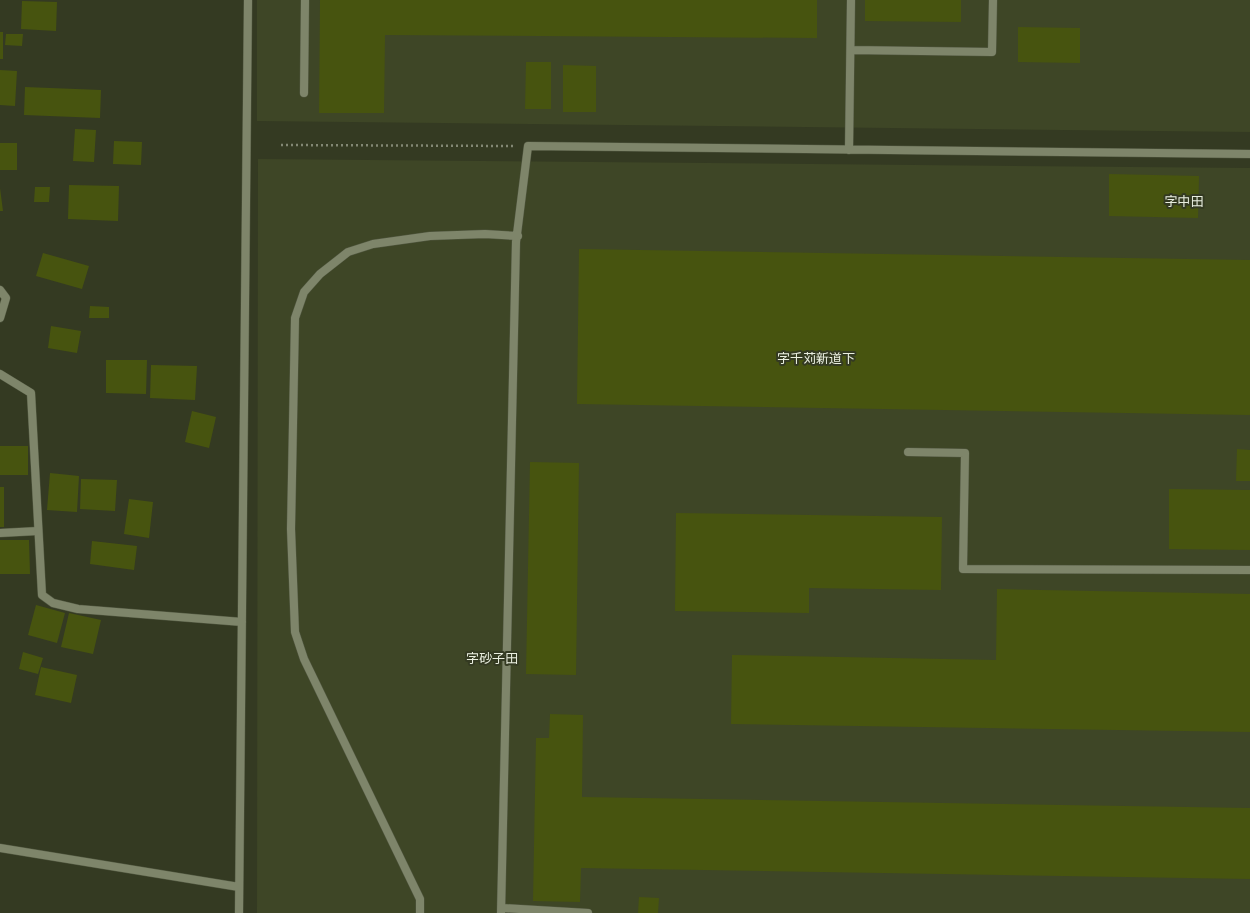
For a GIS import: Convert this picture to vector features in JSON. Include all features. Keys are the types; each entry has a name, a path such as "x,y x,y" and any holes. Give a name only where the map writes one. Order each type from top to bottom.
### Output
{"street":[{"path":"239,913 248,0"},
{"path":"304,93 305,0"},
{"path":"849,150 851,0"},
{"path":"851,50 992,52 993,0"},
{"path":"588,913 502,910 518,236 528,146 1250,154"},
{"path":"420,913 420,899 304,659 295,632 291,529 295,318 304,292 320,274 348,252 373,244 430,236 485,234 518,236"},
{"path":"0,290 6,298 0,318"},
{"path":"0,374 31,393 40,588 42,595 52,603 78,609 242,622"},
{"path":"908,452 965,454 963,569 1250,570"},
{"path":"0,533 38,532"},
{"path":"0,848 239,887"}],"path":[{"path":"281,145 528,146"}],"shaded area":[{"path":"257,0 1250,0 1250,132 257,121"},
{"path":"258,159 1250,168 1250,913 257,913"}],"building":[{"path":"320,0 817,0 817,38 385,35 384,113 319,113"},
{"path":"865,0 961,0 961,22 865,21"},
{"path":"22,1 57,2 56,31 21,29"},
{"path":"1018,27 1080,28 1080,63 1018,62"},
{"path":"0,32 3,32 3,59 0,59"},
{"path":"6,34 23,34 22,46 5,45"},
{"path":"526,62 551,62 551,109 525,109"},
{"path":"563,65 596,66 596,112 563,112"},
{"path":"0,70 17,71 15,106 0,105"},
{"path":"25,87 101,90 100,118 24,115"},
{"path":"75,129 96,130 94,162 73,161"},
{"path":"114,141 142,142 141,165 113,164"},
{"path":"0,143 17,143 17,170 0,170"},
{"path":"1109,174 1199,176 1198,218 1109,216"},
{"path":"69,185 119,186 118,221 68,219"},
{"path":"35,187 50,187 49,202 34,202"},
{"path":"0,188 3,211 0,211"},
{"path":"579,249 1250,260 1250,415 577,404"},
{"path":"43,253 89,266 82,289 36,276"},
{"path":"90,306 109,307 109,318 89,318"},
{"path":"51,326 81,331 77,353 48,348"},
{"path":"106,360 147,360 146,394 106,393"},
{"path":"151,365 197,366 195,400 150,398"},
{"path":"192,411 216,417 209,448 185,442"},
{"path":"0,446 28,446 28,475 0,475"},
{"path":"1237,449 1250,450 1250,481 1236,481"},
{"path":"530,462 579,463 576,675 526,674"},
{"path":"50,473 79,476 77,512 47,510"},
{"path":"81,479 117,480 115,511 80,509"},
{"path":"0,487 4,487 4,527 0,527"},
{"path":"1169,489 1250,490 1250,550 1169,549"},
{"path":"129,499 153,502 149,538 124,534"},
{"path":"676,513 942,517 941,590 809,588 809,613 675,611"},
{"path":"0,540 29,540 30,574 0,574"},
{"path":"92,541 137,546 134,570 90,564"},
{"path":"997,589 1250,594 1250,732 731,724 732,655 996,660"},
{"path":"36,605 65,613 57,643 28,635"},
{"path":"69,613 101,620 93,654 61,647"},
{"path":"23,652 43,658 38,674 19,669"},
{"path":"41,667 77,675 71,703 35,695"},
{"path":"550,714 583,715 582,797 1250,808 1250,879 581,868 580,902 533,901 536,738 549,738"},
{"path":"639,897 659,898 658,913 638,913"}],"district":[{"name":"字中田","path":"1184,201"},
{"name":"字千苅新道下","path":"816,358"},
{"name":"字砂子田","path":"492,658"}]}
